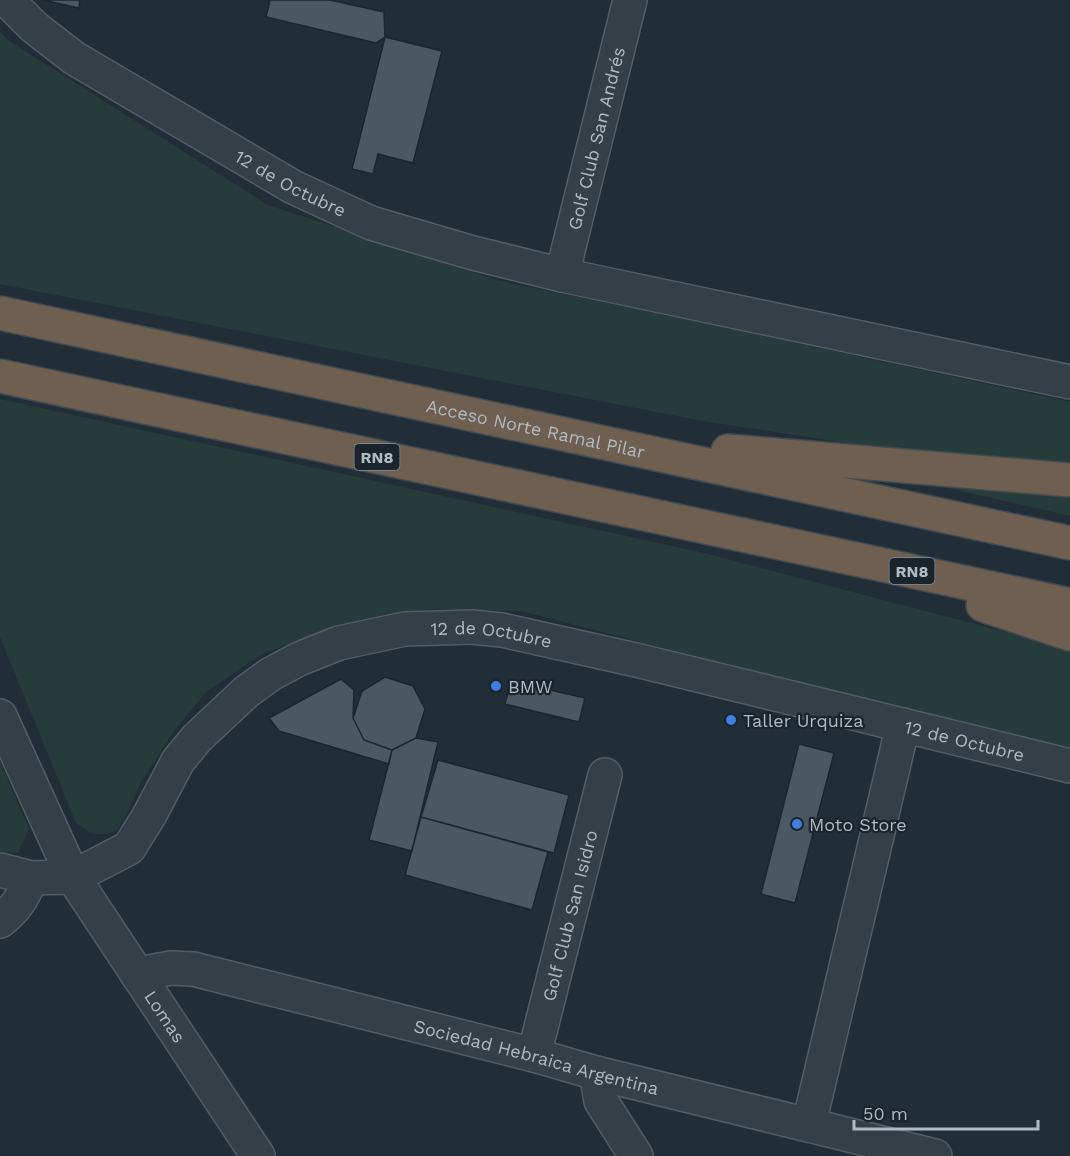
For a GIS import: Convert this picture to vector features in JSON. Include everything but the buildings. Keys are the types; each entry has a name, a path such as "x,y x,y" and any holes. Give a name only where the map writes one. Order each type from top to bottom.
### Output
{"highway":[{"name":"Acceso Norte Ramal Pilar","path":"0,313 1070,543"},
{"name":"RN8","path":"0,376 1070,605"},
{"path":"596,441 1070,480"},
{"path":"754,538 986,606 1070,634"}],"street":[{"name":"12 de Octubre","path":"7,0 34,27 74,58 293,187 371,223 472,253 562,275 1070,382"},
{"name":"Golf Club San Andrés","path":"562,275 630,0"},
{"name":"12 de Octubre","path":"15,874 73,877 129,848 178,761 205,729 246,692 271,674 339,642 405,629 472,627 502,630 636,660 1070,766"},
{"name":"Lomas","path":"0,716 73,877 258,1156"},
{"path":"809,1124 903,725"},
{"name":"Golf Club San Isidro","path":"534,1055 604,775"},
{"path":"0,921 12,912 23,898 15,874"},
{"name":"Sociedad Hebraica Argentina","path":"137,974 171,968 193,969 534,1055 596,1074 935,1156"},
{"path":"596,1074 601,1101 636,1156"}],"green space":[{"path":"0,32 9,41 268,205 500,281 1070,402 1070,466 867,446 703,421 0,284"},
{"path":"0,399 704,553 1070,649 1070,753 521,611 429,609 343,624 262,654 206,692 175,730 141,782 117,830 105,834 93,834 76,823 0,637"},
{"path":"913,480 1070,494 1070,516"},
{"path":"0,761 29,829 18,853 0,852"}],"place":[{"name":"BMW","path":"496,686"},
{"name":"Taller Urquiza","path":"731,720"},
{"name":"Moto Store","path":"797,824"}]}
